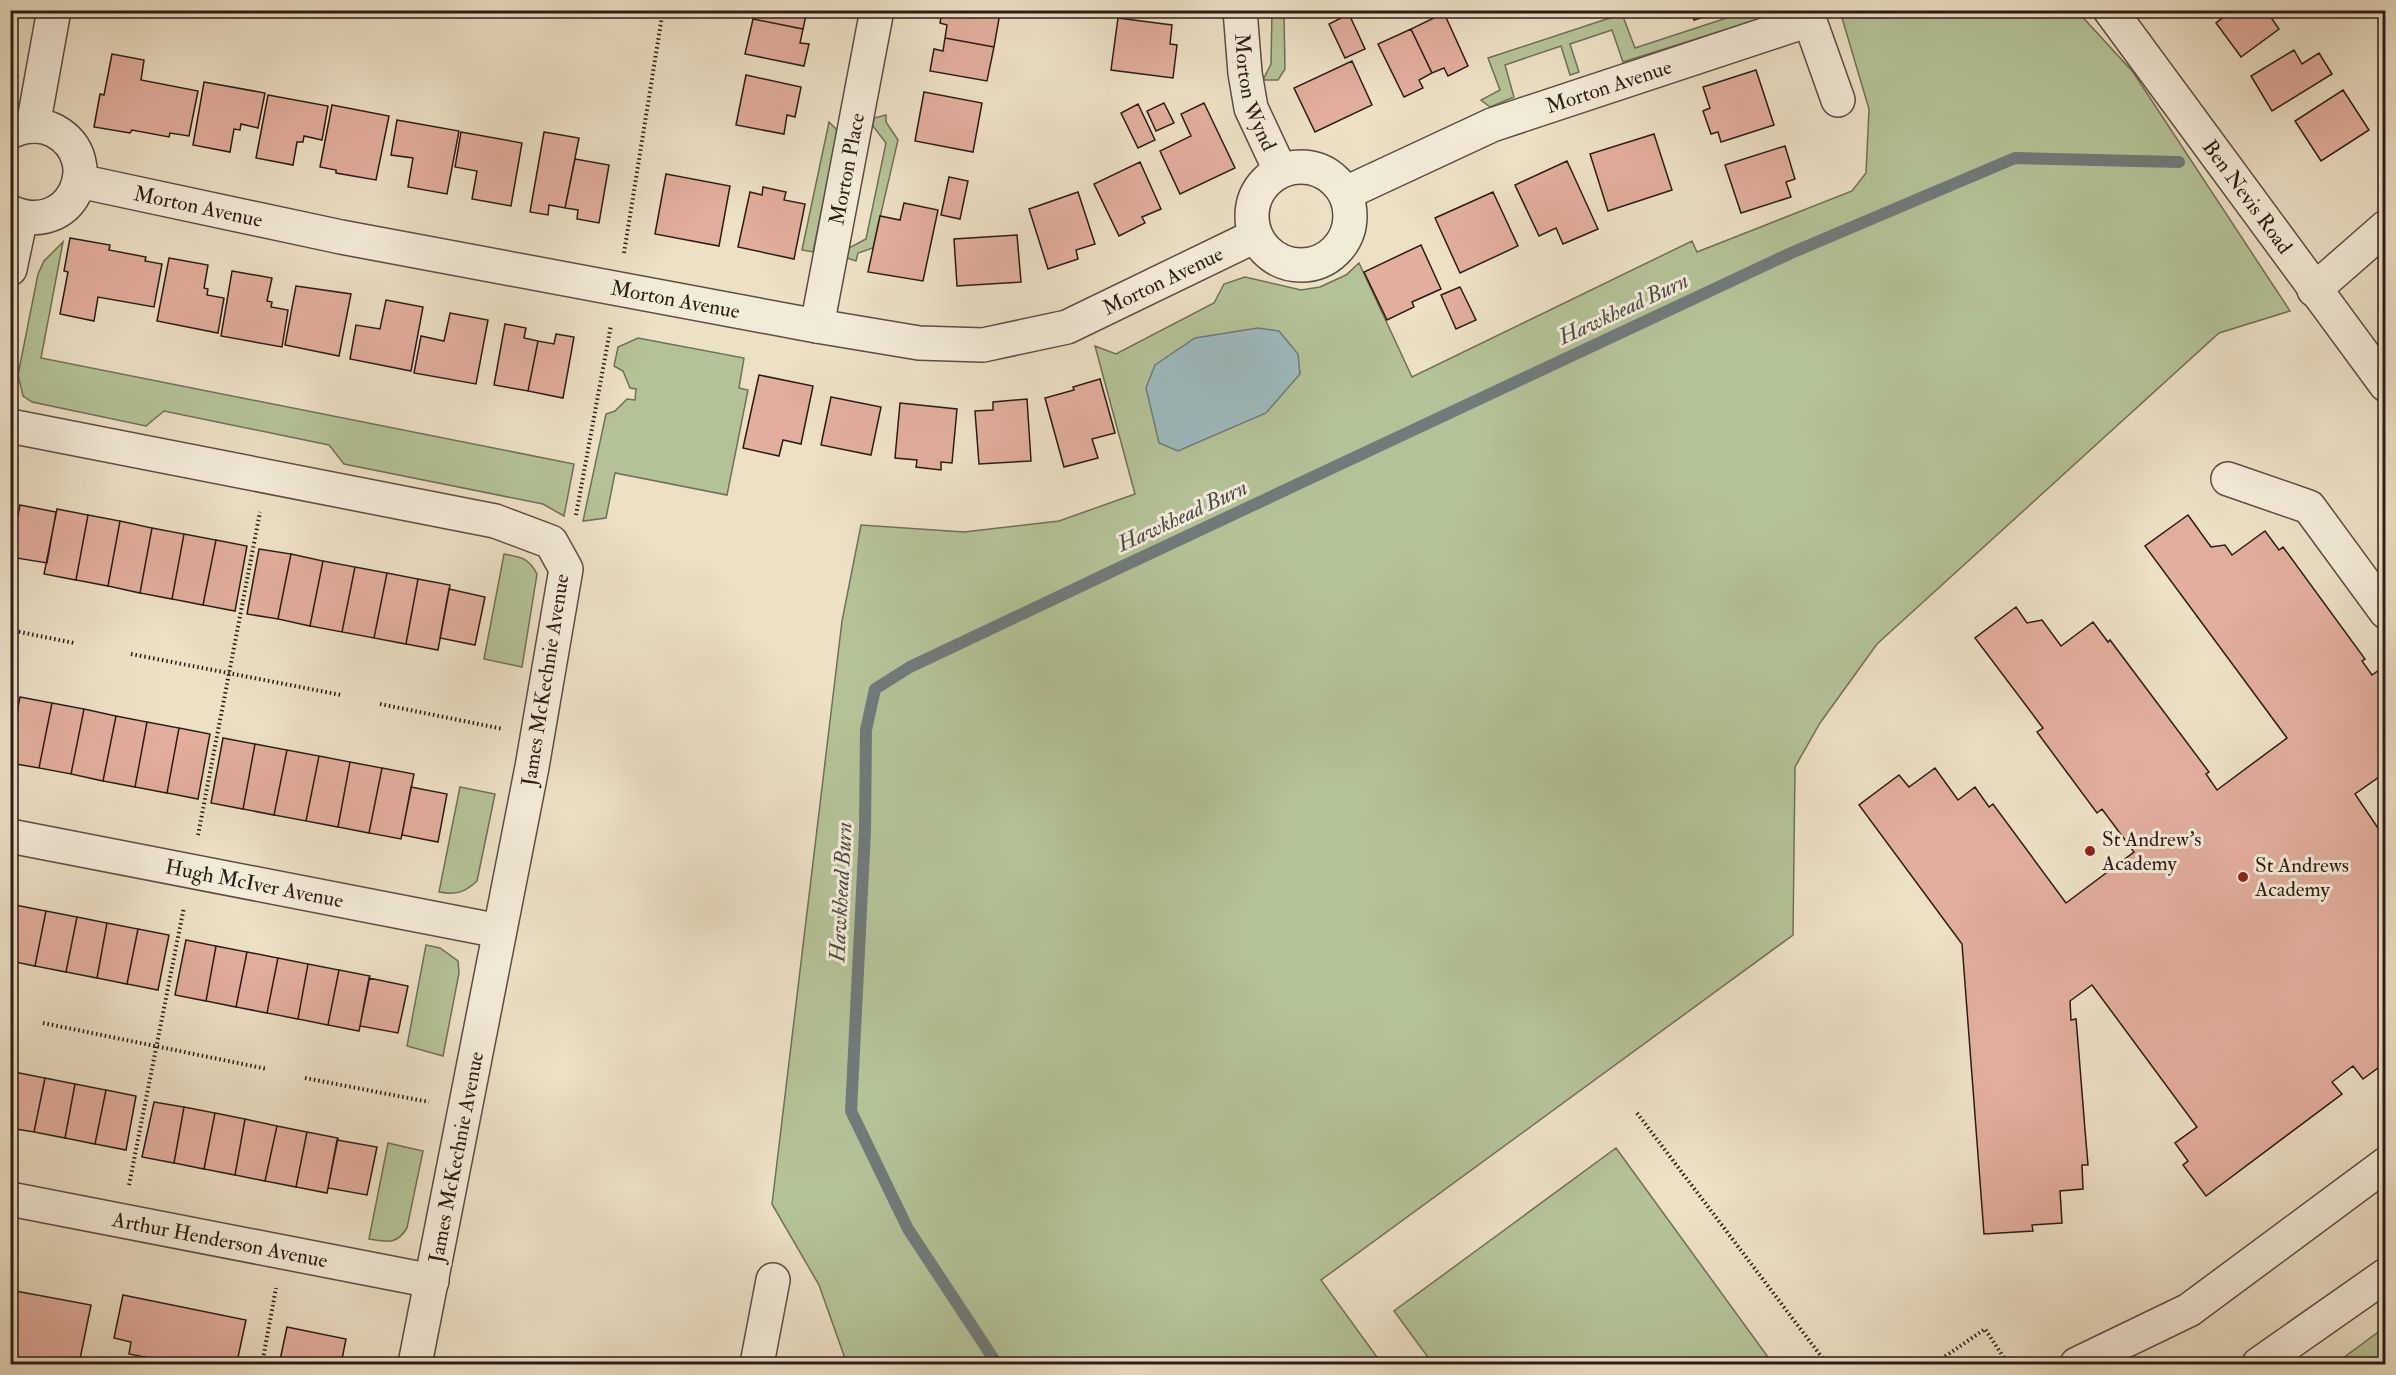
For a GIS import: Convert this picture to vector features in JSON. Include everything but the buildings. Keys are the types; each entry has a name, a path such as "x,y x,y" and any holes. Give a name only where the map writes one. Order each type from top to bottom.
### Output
{"street":[{"path":"10,270 16,214 36,218 51,216 69,201 80,181 80,165 74,149 63,136 49,128 22,129 54,10"},
{"name":"Morton Place","path":"817,326 877,10"},
{"name":"Morton Wynd","path":"1240,10 1245,73 1251,108 1280,170"},
{"name":"Ben Nevis Road","path":"2110,10 2385,385"},
{"path":"1808,15 1838,100"},
{"name":"Morton Avenue","path":"1346,193 1492,125 1808,15"},
{"path":"1299,165 1317,169 1334,178 1346,193 1351,212 1348,232 1338,249 1322,261 1303,266 1283,262 1267,252 1255,236 1251,217 1254,198 1264,182 1280,170 1299,165"},
{"name":"Morton Avenue","path":"80,181 341,237 919,343 983,345 1067,327 1255,236"},
{"path":"2314,290 2385,227"},
{"name":"James McKechnie Avenue","path":"10,426 495,521 551,542 566,569 537,737 416,1365"},
{"path":"2228,479 2309,507 2385,612"},
{"name":"Hugh McIver Avenue","path":"10,836 499,931"},
{"path":"2077,1365 2189,1310 2385,1164"},
{"name":"Arthur Henderson Avenue","path":"10,1198 432,1281"},
{"path":"2259,1365 2385,1275"},
{"path":"757,1365 773,1281"}],"path":[{"path":"566,569 618,289 663,10"},
{"path":"10,630 74,643"},
{"path":"131,654 341,695"},
{"path":"380,704 537,737"},
{"path":"43,1023 267,1069"},
{"path":"305,1078 465,1109"},
{"path":"1637,1113 1827,1365"},
{"path":"262,1365 283,1252"},
{"path":"1934,1365 1985,1329 2008,1365"}],"green space":[{"path":"1272,11 1284,11 1285,69 1278,80 1263,80 1271,64"},
{"path":"1748,11 1769,11 1759,19 1623,62 1612,30 1570,44 1579,72 1570,75 1561,46 1505,65 1514,97 1490,107 1481,100 1500,90 1488,58 1622,14 1635,48"},
{"path":"1840,11 2077,11 2133,72 2290,311 2219,333 1877,644 1820,723 1795,767 1793,935 1321,1280 1382,1364 847,1364 819,1285 772,1204 842,621 861,525 964,532 1059,521 1135,494 1095,346 1116,354 1214,303 1224,284 1245,277 1301,290 1320,287 1346,275 1359,263 1412,377 1692,241 1697,252 1852,191 1866,173 1869,109"},
{"path":"886,115 886,122 898,140 873,248 858,253 856,261 847,258 849,248 866,239 886,143 873,126 874,118"},
{"path":"829,122 838,131 813,252 802,250"},
{"path":"63,242 41,358 574,464 564,516 543,504 344,464 329,445 164,411 146,426 32,402 23,396 18,375 38,274 44,261"},
{"path":"638,338 744,358 739,388 748,390 727,495 615,473 606,518 583,521 606,414 615,411 627,399 635,400 636,389 630,388 623,371 614,366 618,347"},
{"path":"18,460 11,500 11,465"},
{"path":"504,554 524,559 537,574 522,667 484,659"},
{"path":"460,787 495,794 477,881 460,892 439,892"},
{"path":"426,945 440,948 458,961 459,973 443,1056 407,1046"},
{"path":"388,1143 423,1151 407,1228 399,1237 391,1241 369,1239"},
{"path":"1616,1148 1773,1364 1433,1364 1394,1311"},
{"path":"2385,1327 2385,1364 2335,1364"}],"water":[{"path":"1258,328 1279,331 1298,354 1300,374 1266,413 1178,451 1159,443 1146,388 1155,365 1195,338"}],"waterway":[{"name":"Hawkhead Burn","path":"997,1364 908,1229 851,1111 865,831 866,730 875,689 910,667 1791,253 2015,158 2179,162"}],"place":[{"name":"St Andrew's Academy","path":"2090,851"},
{"name":"St Andrews Academy","path":"2243,877"}]}
